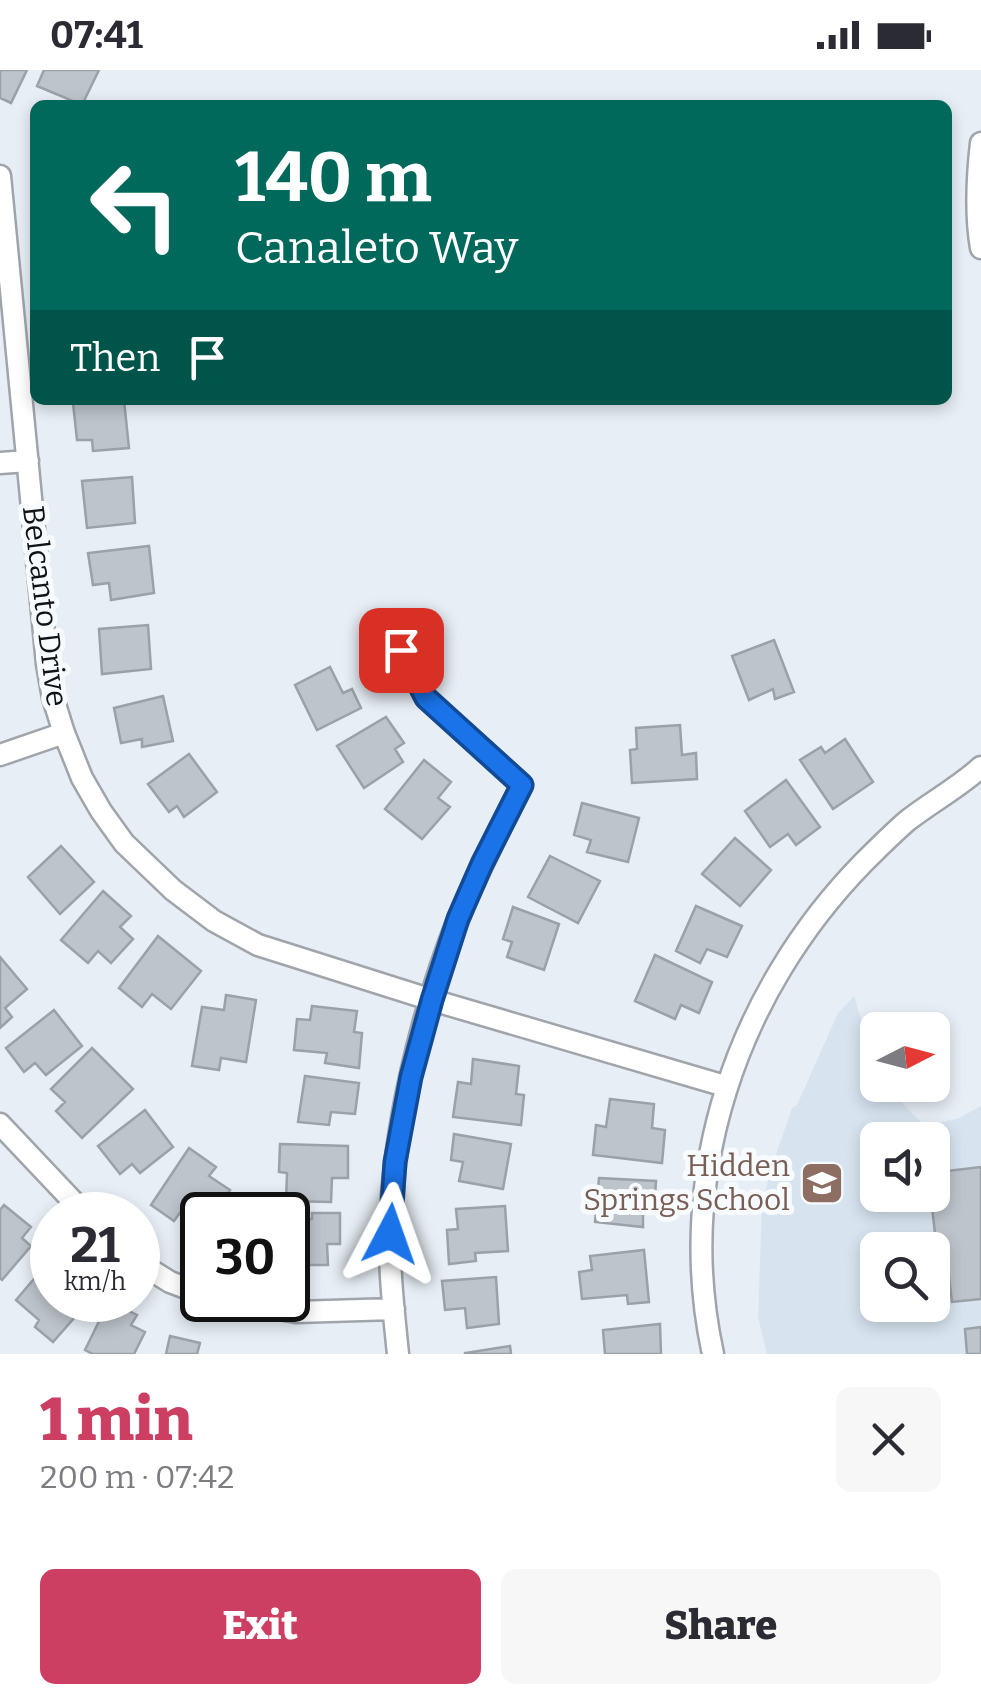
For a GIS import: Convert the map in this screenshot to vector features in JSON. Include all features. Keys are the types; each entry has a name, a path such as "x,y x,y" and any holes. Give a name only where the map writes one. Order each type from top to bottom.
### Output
{"street":[{"path":"981,144 977,227 981,248"},
{"name":"Belcanto Drive","path":"0,176 46,664 64,733 82,778 124,843 172,890 214,921 258,945 725,1086"},
{"path":"0,464 28,461"},
{"path":"398,1354 390,1234 395,1162 411,1077 458,919 522,785 426,698 401,650"},
{"path":"0,755 64,733"},
{"path":"713,1354 702,1273 705,1186 725,1086 754,1017 819,914 861,865 906,822 981,767"},
{"path":"0,1124 64,1192"},
{"path":"310,1311 394,1308"}],"shaded area":[{"name":"Hidden Springs School","path":"854,996 860,1016 860,1102 902,1102 921,1122 860,1122 860,1212 950,1212 950,1122 942,1122 981,1106 981,1354 767,1354 758,1317 762,1206 792,1108 797,1105 838,1013"}],"building":[{"path":"0,70 27,70 11,103 0,98"},
{"path":"44,70 99,70 84,100 70,100 37,86"},
{"path":"73,405 125,405 129,448 93,451 92,440 77,440"},
{"path":"132,477 135,523 87,528 82,481"},
{"path":"149,546 154,593 111,600 109,583 93,585 88,553"},
{"path":"148,625 151,669 102,674 99,629"},
{"path":"774,640 794,692 775,699 773,689 749,700 732,656"},
{"path":"330,667 343,693 352,689 361,708 317,730 295,685"},
{"path":"163,696 173,741 142,747 142,739 121,743 114,708"},
{"path":"386,717 404,743 395,749 403,762 364,788 337,746"},
{"path":"680,725 682,755 696,753 697,779 632,783 630,750 637,749 636,728"},
{"path":"845,739 873,782 833,809 800,760 821,747 825,753"},
{"path":"189,754 217,792 184,817 177,806 169,812 148,784"},
{"path":"424,760 451,782 438,798 450,807 422,839 385,809"},
{"path":"786,780 820,827 796,845 788,834 770,847 745,811"},
{"path":"582,803 639,818 628,862 587,852 591,840 574,835"},
{"path":"735,838 771,870 740,906 702,874"},
{"path":"61,846 94,882 60,914 28,877"},
{"path":"550,856 600,881 578,923 528,897"},
{"path":"103,891 131,916 120,927 133,939 111,963 98,951 88,963 61,940"},
{"path":"696,906 742,926 727,957 707,949 700,963 676,951"},
{"path":"513,907 559,924 544,970 507,957 512,942 503,939"},
{"path":"158,936 201,971 171,1009 152,994 142,1007 119,988"},
{"path":"655,955 712,982 699,1013 681,1005 675,1019 635,1001"},
{"path":"0,957 27,989 5,1008 12,1017 0,1028"},
{"path":"226,995 256,1000 246,1062 221,1058 219,1070 192,1066 202,1007 224,1010"},
{"path":"312,1006 357,1011 354,1032 362,1033 359,1068 325,1063 327,1053 294,1050 297,1019 310,1020"},
{"path":"54,1010 82,1046 46,1075 35,1063 24,1072 6,1048"},
{"path":"92,1048 133,1089 82,1138 56,1111 65,1102 51,1089"},
{"path":"473,1059 519,1066 516,1094 524,1095 521,1125 453,1117 458,1082 471,1084"},
{"path":"305,1076 359,1083 355,1114 331,1112 329,1125 298,1122"},
{"path":"610,1099 654,1104 652,1128 665,1130 662,1163 593,1155 596,1125 606,1127"},
{"path":"145,1110 173,1147 140,1173 132,1164 120,1174 98,1146"},
{"path":"454,1134 511,1144 503,1189 459,1181 463,1162 451,1160"},
{"path":"280,1144 348,1146 348,1178 332,1178 331,1202 310,1202 310,1192 286,1192 287,1173 279,1172"},
{"path":"189,1148 216,1167 209,1176 230,1190 180,1192 180,1213 174,1221 160,1211 160,1192"},
{"path":"981,1167 981,1299 952,1302 950,1232 935,1232 933,1212 950,1212 950,1171"},
{"path":"599,1178 656,1181 654,1213 643,1212 643,1227 595,1222"},
{"path":"4,1205 30,1226 22,1238 30,1247 2,1280 0,1278 0,1210"},
{"path":"505,1206 508,1251 475,1253 476,1261 449,1264 447,1230 458,1229 456,1209"},
{"path":"312,1213 340,1213 340,1244 327,1244 328,1265 310,1265"},
{"path":"644,1250 649,1302 628,1304 627,1295 582,1299 579,1272 592,1270 590,1256"},
{"path":"496,1277 499,1324 467,1328 465,1308 445,1310 442,1281"},
{"path":"30,1284 30,1312 16,1300"},
{"path":"38,1322 71,1322 53,1342 35,1327"},
{"path":"99,1322 133,1322 131,1325 145,1332 134,1354 93,1354 85,1350"},
{"path":"660,1324 661,1354 605,1354 603,1330"},
{"path":"981,1327 981,1354 967,1354 965,1329"},
{"path":"170,1336 200,1343 197,1354 166,1354"},
{"path":"510,1346 511,1354 465,1354 465,1353"}],"place":[{"name":"Hidden Springs School","path":"822,1183"}],"route":[{"path":"390,1234 395,1162 411,1077 432,1000 458,919 522,785 426,698 401,650"}]}
